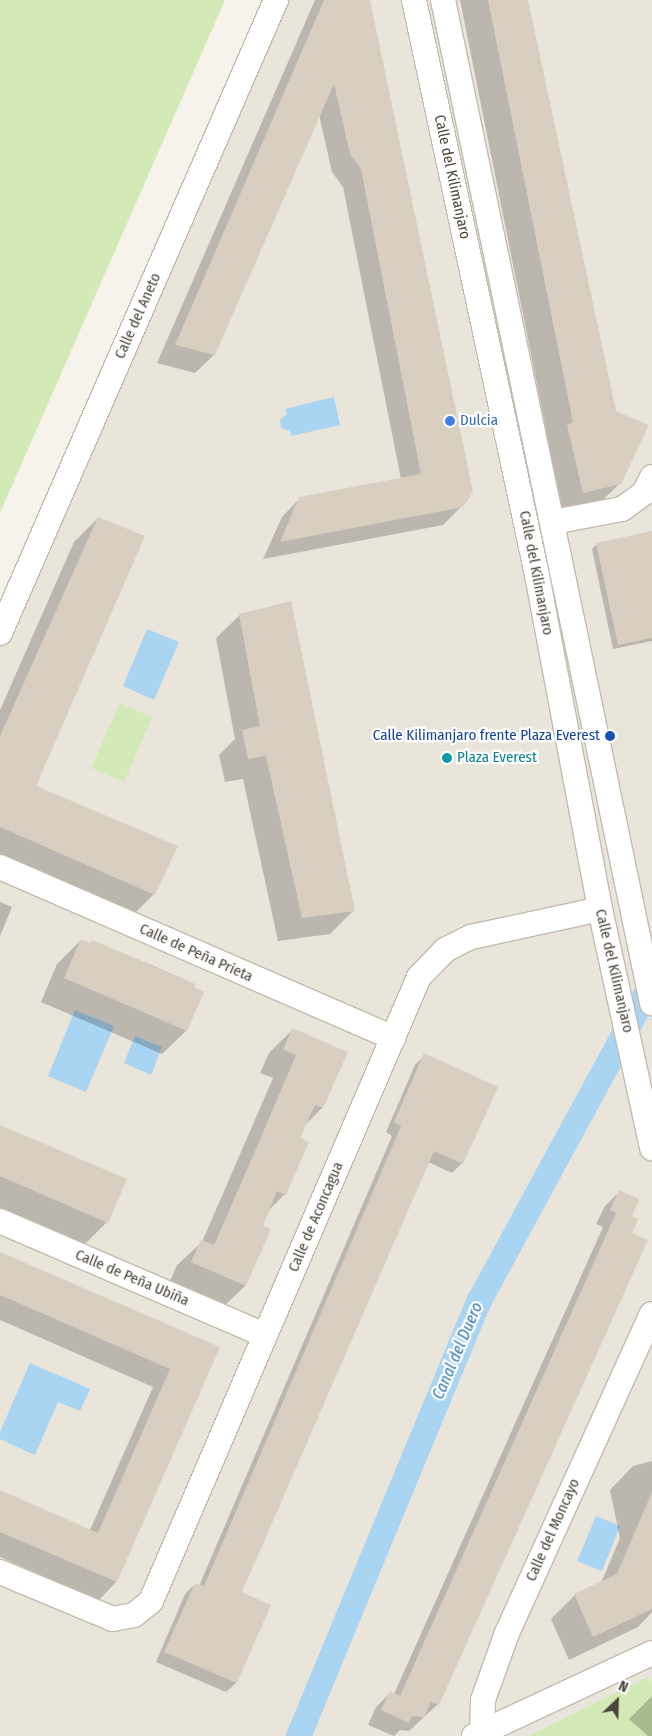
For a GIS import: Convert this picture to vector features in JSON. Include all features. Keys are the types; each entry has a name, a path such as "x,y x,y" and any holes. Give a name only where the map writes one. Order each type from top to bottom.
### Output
{"street":[{"name":"Calle del Aneto","path":"0,633 276,0"},
{"name":"Calle del Kilimanjaro","path":"414,0 536,569 600,909 652,1148"},
{"name":"Calle del Kilimanjaro","path":"443,0 652,1003"},
{"path":"553,522 622,509 644,493 652,477"},
{"name":"Calle de Peña Prieta","path":"0,867 393,1038"},
{"name":"Calle de Aconcagua","path":"0,1572 113,1619 134,1615 151,1601 419,977 445,950 471,937 600,909"},
{"name":"Calle de Peña Ubiña","path":"0,1220 265,1335"},
{"name":"Calle del Moncayo","path":"478,1733 483,1700 506,1633 647,1334 652,1314"},
{"path":"478,1733 652,1653"}],"shaded area":[{"path":"280,0 652,0 652,1736 0,1736 0,646"}],"green space":[{"path":"0,0 225,0 0,513"},
{"path":"120,703 152,717 124,782 91,768"},
{"path":"648,1677 652,1682 652,1736 529,1736"}],"water":[{"path":"334,397 340,425 291,436 290,431 281,428 280,420 287,414 285,409"},
{"path":"147,629 179,642 154,700 123,686"},
{"path":"75,1010 114,1026 86,1092 48,1076"},
{"path":"135,1036 162,1047 151,1075 124,1063"},
{"path":"30,1363 90,1389 80,1411 58,1402 35,1455 0,1439 0,1432"},
{"path":"596,1516 620,1526 602,1571 577,1561"}],"building":[{"path":"324,0 370,0 473,492 463,507 280,542 299,497 421,474 361,169 350,154 334,84 215,355 175,345"},
{"path":"488,0 528,0 616,411 649,425 621,484 583,493 567,425 573,422"},
{"path":"98,517 145,536 36,786 178,846 155,895 0,827 0,736"},
{"path":"652,531 652,638 618,645 596,543"},
{"path":"291,601 355,911 302,918 266,756 248,759 242,730 260,726 239,614"},
{"path":"81,939 90,943 92,940 195,984 194,987 204,992 187,1031 64,978"},
{"path":"292,1028 348,1052 323,1108 315,1105 300,1138 309,1142 286,1195 277,1191 263,1226 271,1229 246,1286 191,1262 201,1240 214,1245 256,1149 296,1055 283,1050"},
{"path":"424,1053 498,1087 463,1164 434,1151 242,1592 271,1605 237,1683 164,1652 195,1583 204,1586 401,1126 394,1122"},
{"path":"0,1125 127,1179 108,1223 0,1176"},
{"path":"619,1190 639,1199 632,1216 638,1219 632,1233 648,1240 439,1705 431,1702 424,1717 412,1716 409,1723 381,1710 390,1691 400,1696 616,1213 610,1210"},
{"path":"0,1252 220,1347 117,1582 0,1532 0,1490 98,1533 170,1369 0,1295"},
{"path":"652,1492 652,1609 593,1637 574,1594 617,1574"}],"waterway":[{"name":"Canal del Duero","path":"298,1736 479,1300 652,982"}],"place":[{"name":"Dulcia","path":"450,421"},
{"name":"Calle Kilimanjaro frente Plaza Everest","path":"610,736"},
{"name":"Plaza Everest","path":"447,758"}]}
